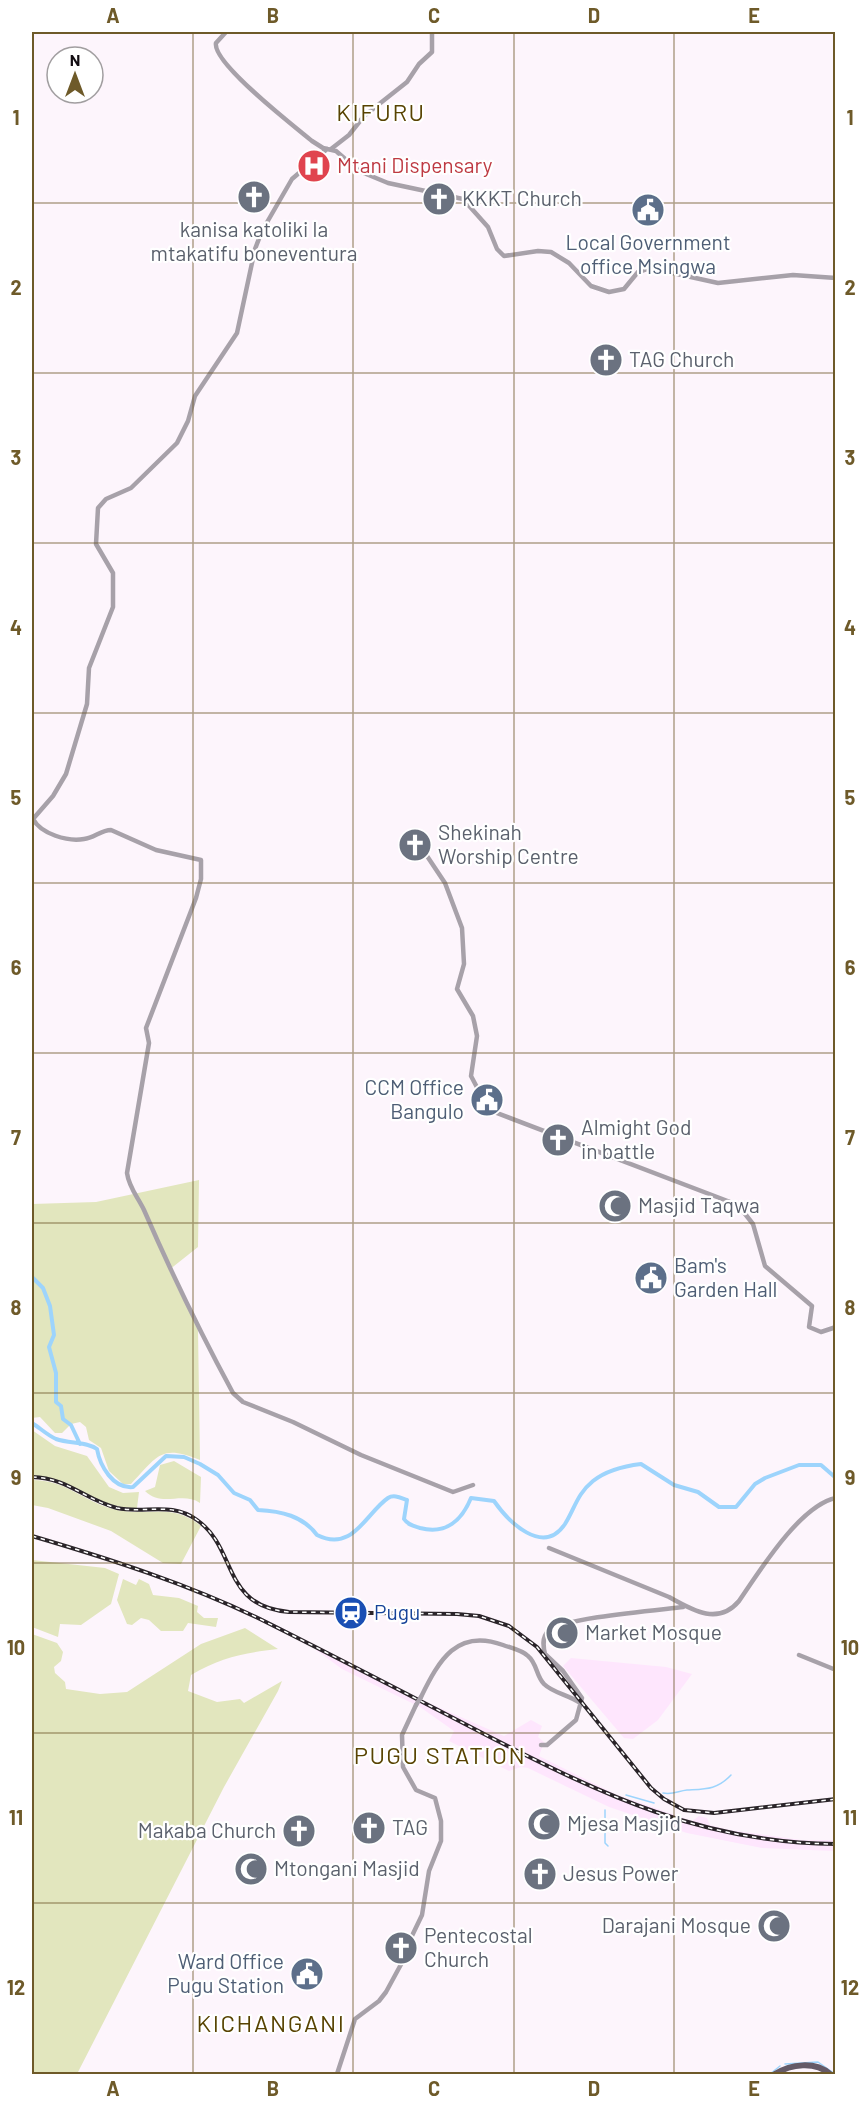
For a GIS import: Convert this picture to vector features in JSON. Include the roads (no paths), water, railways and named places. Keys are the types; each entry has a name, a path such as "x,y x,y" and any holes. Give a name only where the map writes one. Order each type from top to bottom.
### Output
{"main road":[{"path":"775,2074 799,2066 818,2067 830,2074"}],"street":[{"path":"226,32 216,43 218,54 249,89 312,141 339,153 359,171 388,183 463,199 488,226 502,255 551,252 569,263 586,283 603,291 624,289 638,272 654,267 718,283 739,283 793,275 836,278"},
{"path":"432,32 432,52 419,64 407,82 364,116 354,130 292,179 262,231 255,249 237,333 195,396 188,421 177,443 131,488 106,499 98,508 96,544 113,573 113,607 89,668 87,704 66,774 53,796 33,819 39,828 53,835 83,840 111,830 156,850 201,860 201,879 196,898 146,1028 149,1043 127,1173 133,1193 144,1210 179,1288 233,1394 249,1405 293,1422 361,1455 453,1492 473,1485"},
{"path":"427,856 445,883 462,928 464,962 457,989 473,1016 477,1036 471,1076 489,1110 738,1205 753,1224 765,1266 812,1307 809,1327 821,1332 836,1327"},
{"path":"549,1548 669,1597 683,1607 710,1615 728,1612 798,1522 811,1510 836,1498"},
{"path":"541,1745 547,1745 576,1720 581,1696 560,1667 545,1654 543,1638 552,1629 580,1621 683,1607"},
{"path":"337,2074 355,2019 379,2001 406,1954 422,1915 429,1870 440,1844 441,1821 435,1798 416,1790 403,1767 402,1735 416,1705 440,1664 466,1641 487,1639 524,1653 533,1661 539,1678 545,1685 580,1703"},
{"path":"799,1655 836,1670"}],"waterway":[{"path":"32,1277 43,1288 50,1306 54,1335 49,1347 56,1373 56,1402 61,1406 63,1419 71,1425 80,1444"},
{"path":"32,1423 56,1439 97,1449 104,1469 114,1480 126,1487 133,1487 166,1456 184,1457 218,1475 234,1493 250,1500 258,1510 291,1516 305,1523 317,1535 329,1539 340,1539 358,1529 380,1505 393,1496 407,1500 404,1519 409,1524 420,1528 438,1529 452,1524 463,1513 471,1498 494,1501 517,1526 526,1532 547,1537 556,1533 565,1524 580,1496 593,1481 616,1469 641,1464 674,1485 698,1492 719,1507 736,1507 755,1484 799,1465 821,1465 836,1478"},
{"path":"663,1793 710,1788 721,1784 731,1775"},
{"path":"626,1795 654,1803"},
{"path":"605,1810 605,1822 601,1825 605,1832 605,1843 608,1846"},
{"path":"785,2064 818,2062 835,2074"},
{"path":"770,2074 780,2066"}],"railway":[{"path":"32,1477 56,1481 117,1508 168,1509 187,1514 210,1532 241,1588 252,1599 267,1608 289,1612 457,1614 479,1616 509,1626 537,1647 651,1788 664,1799 684,1810 714,1813 836,1799"},
{"path":"32,1536 148,1573 234,1607 572,1778 655,1812 742,1835 836,1844"}],"place":[{"name":"Mtani Dispensary","path":"314,166"},
{"name":"kanisa katoliki la mtakatifu boneventura","path":"254,197"},
{"name":"KKKT Church","path":"439,199"},
{"name":"Local Government office Msingwa","path":"648,210"},
{"name":"TAG Church","path":"606,360"},
{"name":"Shekinah Worship Centre","path":"415,845"},
{"name":"CCM Office Bangulo","path":"487,1100"},
{"name":"Almight God in battle","path":"558,1140"},
{"name":"Masjid Taqwa","path":"615,1206"},
{"name":"Bam's Garden Hall","path":"651,1278"},
{"name":"Pugu","path":"351,1613"},
{"name":"Market Mosque","path":"562,1633"},
{"name":"Mjesa Masjid","path":"544,1824"},
{"name":"TAG","path":"369,1828"},
{"name":"Makaba Church","path":"299,1831"},
{"name":"Mtongani Masjid","path":"251,1869"},
{"name":"Jesus Power","path":"540,1874"},
{"name":"Darajani Mosque","path":"774,1926"},
{"name":"Pentecostal Church","path":"401,1948"},
{"name":"Ward Office Pugu Station","path":"307,1974"}],"district":[{"name":"KIFURU","path":"381,113"},
{"name":"PUGU STATION","path":"440,1756"},
{"name":"KICHANGANI","path":"271,2024"}]}
